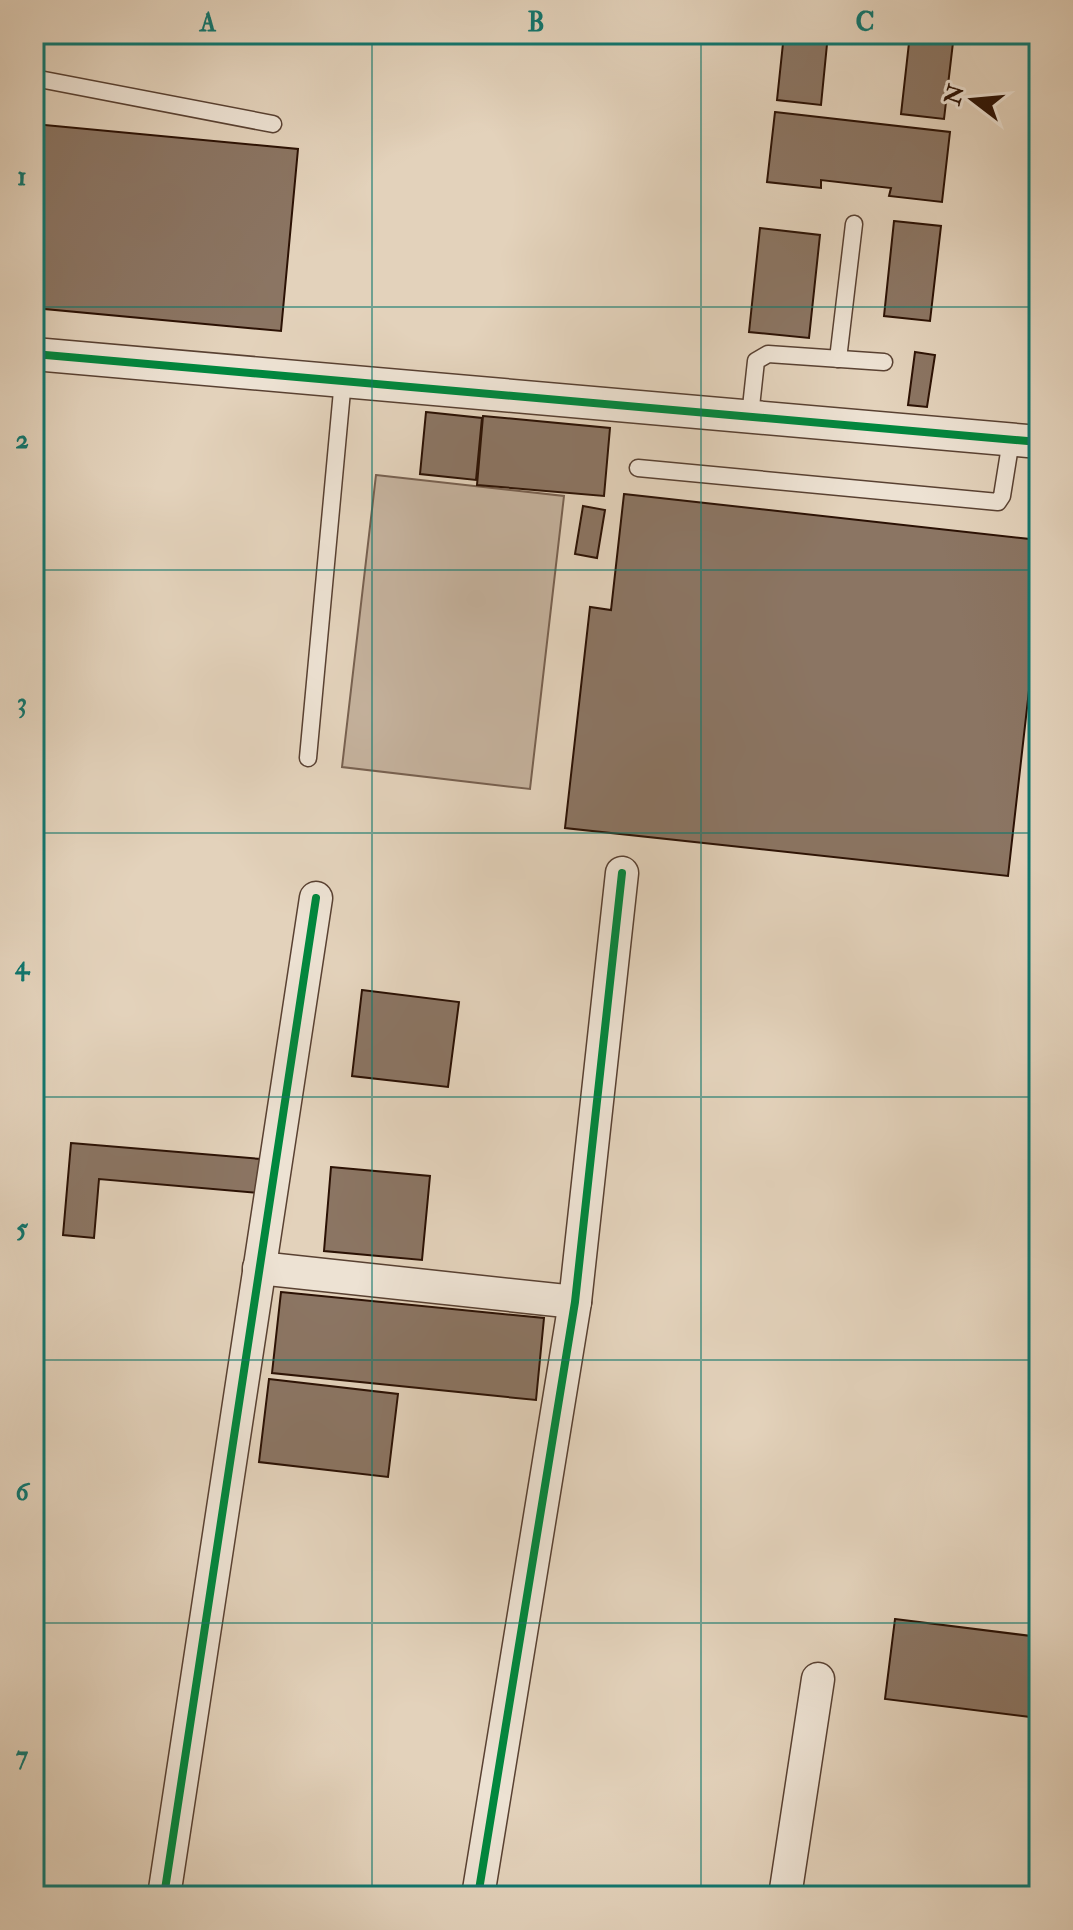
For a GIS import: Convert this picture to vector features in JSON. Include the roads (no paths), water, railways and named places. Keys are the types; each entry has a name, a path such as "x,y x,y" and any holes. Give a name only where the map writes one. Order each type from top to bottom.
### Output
{"street":[{"path":"34,354 1025,441"},
{"path":"478,1896 575,1302 622,873"},
{"path":"164,1896 316,898"},
{"path":"259,1268 575,1302"},
{"path":"785,1896 818,1679"}],"lane":[{"path":"34,78 273,124"},
{"path":"838,359 854,224"},
{"path":"750,416 756,361 768,354 884,362"},
{"path":"308,758 343,380"},
{"path":"638,468 998,502 1025,441"}]}
